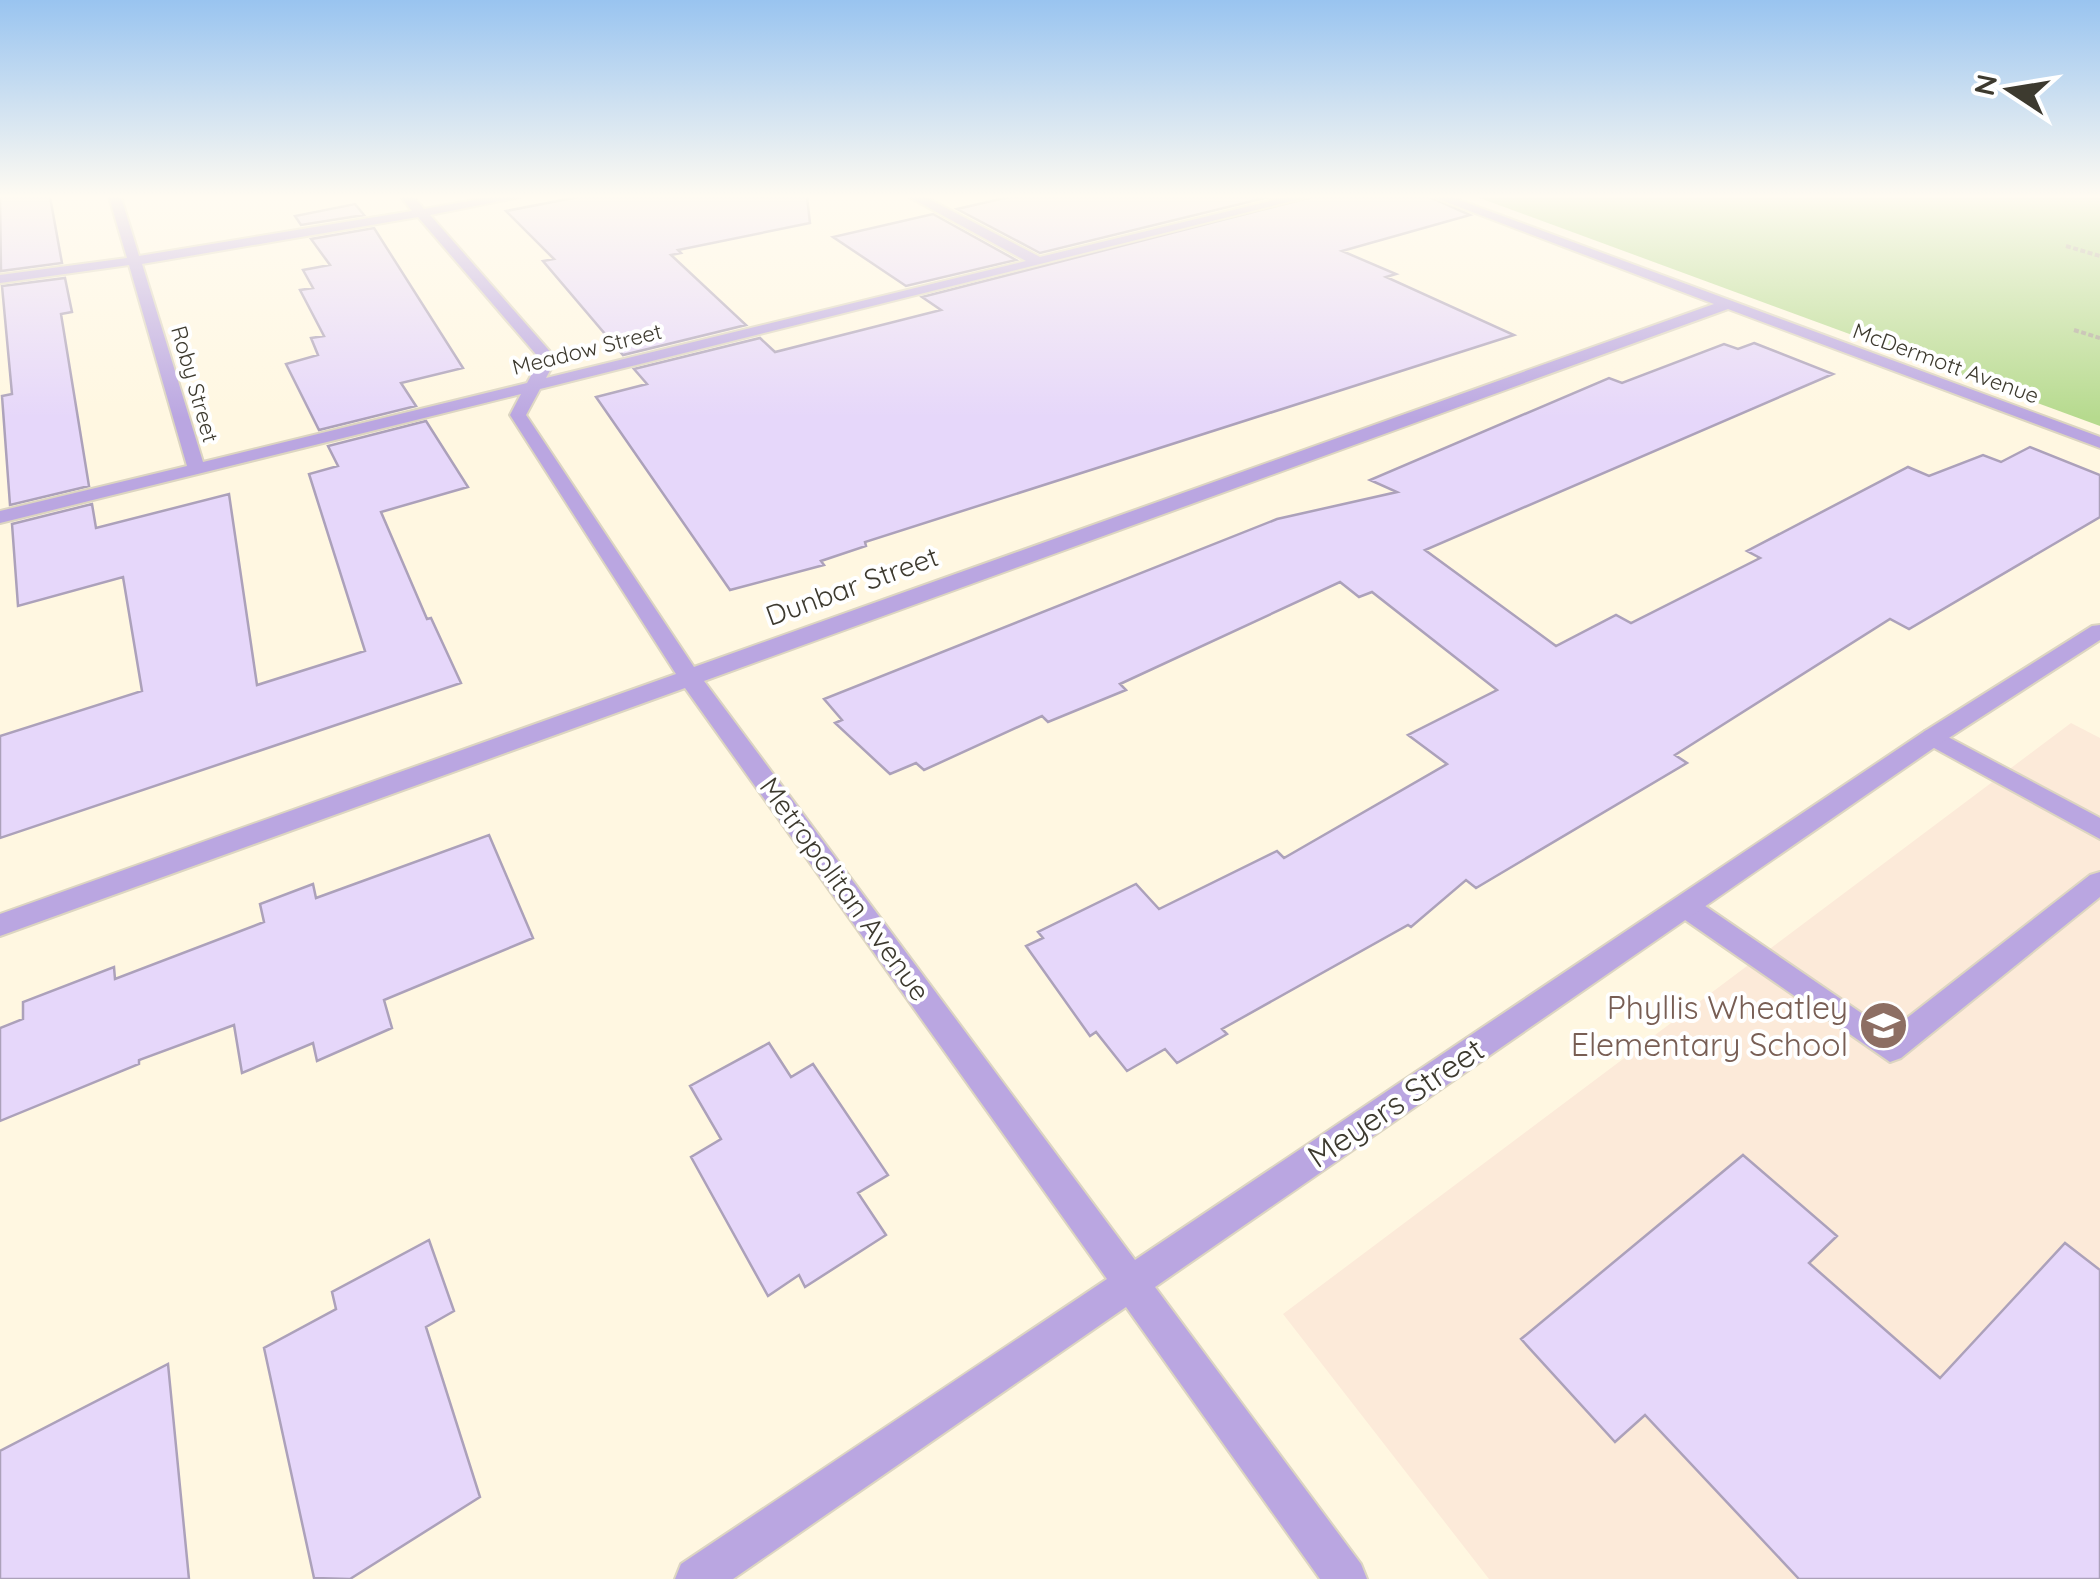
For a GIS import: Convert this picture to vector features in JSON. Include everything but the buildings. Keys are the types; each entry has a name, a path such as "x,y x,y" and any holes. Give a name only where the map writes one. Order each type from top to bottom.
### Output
{"street":[{"path":"0,279 57,271"},
{"name":"Roby Street","path":"134,271 197,470"},
{"name":"Metropolitan Avenue","path":"471,271 548,359 518,415 689,676 1346,1579"},
{"name":"Meadow Street","path":"0,517 998,271"},
{"name":"McDermott Avenue","path":"1632,271 2100,444"},
{"name":"Dunbar Street","path":"0,925 1726,306"},
{"name":"Meyers Street","path":"696,1579 1933,737 2100,631"},
{"path":"1933,737 2100,830"},
{"path":"1685,906 1890,1050 2100,882"}],"path":[{"path":"2074,330 2100,338"}],"shaded area":[{"name":"Phyllis Wheatley Elementary School","path":"2071,723 2100,738 2100,1579 1489,1579 1283,1314"}],"green space":[{"path":"1677,271 2100,271 2100,426"}],"place":[{"name":"Phyllis Wheatley Elementary School","path":"1883,1026"}]}
